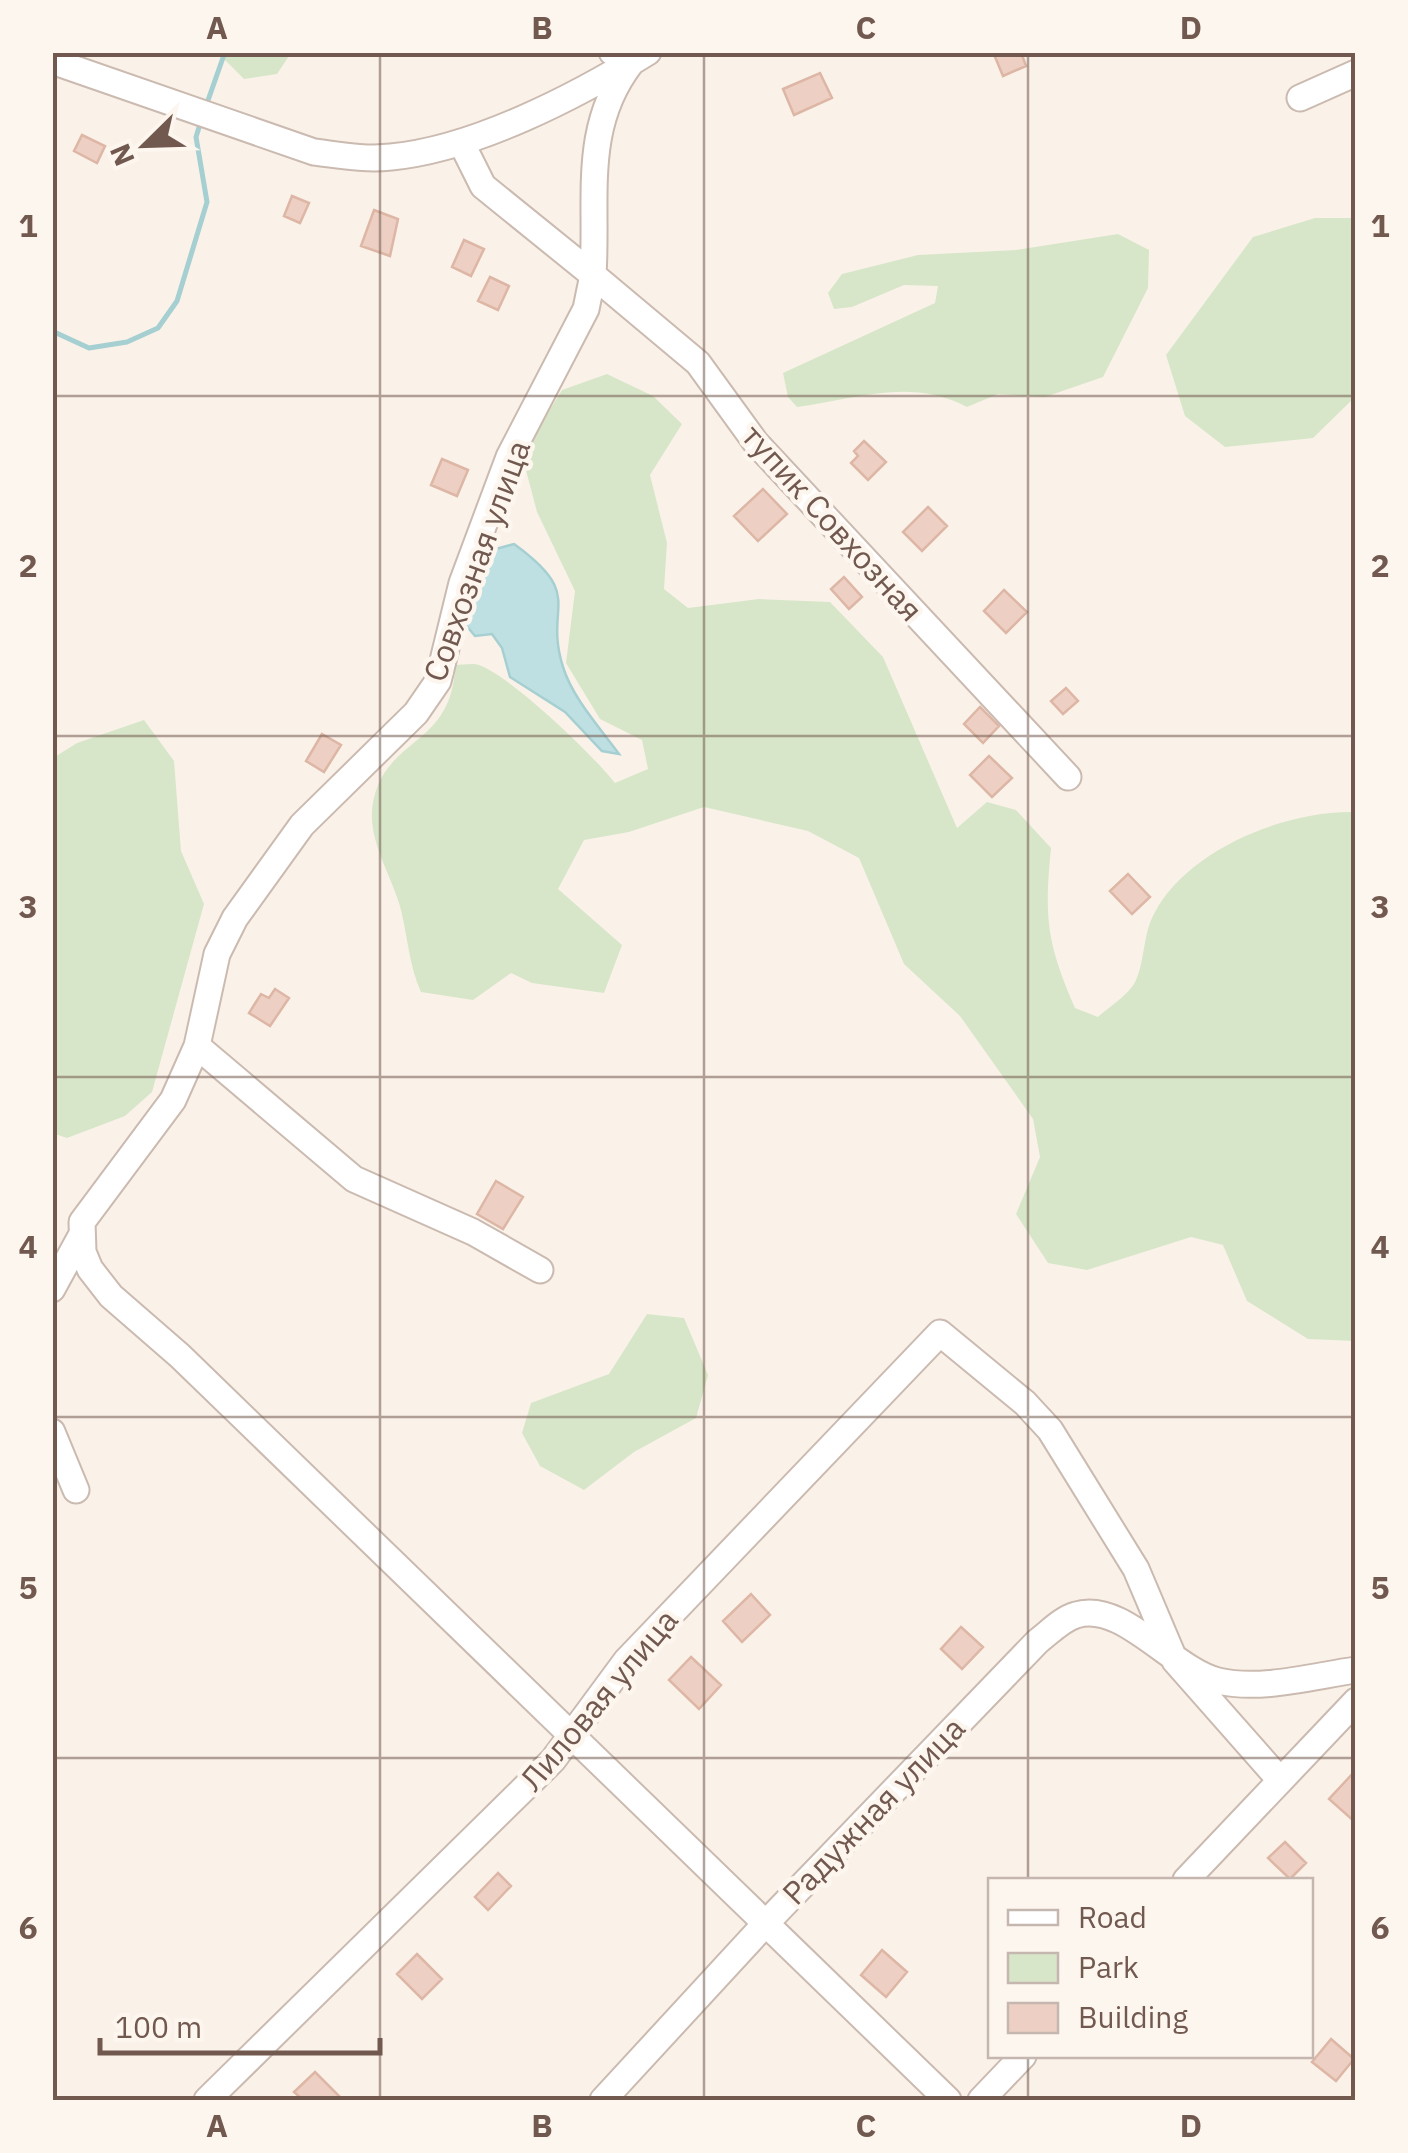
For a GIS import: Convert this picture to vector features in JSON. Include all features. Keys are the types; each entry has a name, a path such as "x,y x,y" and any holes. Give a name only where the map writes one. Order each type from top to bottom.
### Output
{"street":[{"path":"52,61 314,152 358,158 391,157 460,142 578,92 630,56"},
{"name":"Совхозная улица","path":"52,1289 92,1204 139,1152 173,1100 197,1046 217,954 235,918 302,825 416,713 438,681 462,582 509,457 586,309 593,275 592,164 597,127 630,56"},
{"path":"1300,98 1356,73"},
{"path":"460,142 482,186 593,275"},
{"name":"тупик Совхозная","path":"593,275 698,363 756,444 1068,777"},
{"path":"197,1046 354,1179 473,1232 540,1270"},
{"path":"80,1236 90,1269 111,1296 180,1356 948,2100"},
{"name":"Лиловая улица","path":"207,2100 554,1760 626,1661 940,1333 1026,1403 1050,1430 1136,1569 1175,1661"},
{"path":"52,1432 76,1490"},
{"name":"Радужная улица","path":"603,2100 767,1922 1038,1641 1067,1618 1099,1614 1129,1626 1175,1661"},
{"path":"1175,1661 1196,1674 1222,1682 1254,1683 1356,1670"},
{"path":"1175,1661 1280,1780"},
{"path":"1188,1878 1356,1701"},
{"path":"980,2100 1020,2058"}],"green space":[{"path":"218,53 291,53 277,74 244,79"},
{"path":"1315,218 1355,218 1355,397 1313,438 1225,447 1185,416 1166,355 1253,237"},
{"path":"1118,234 1149,250 1148,288 1103,377 1045,397 998,394 967,407 925,393 883,393 797,407 788,397 783,373 935,303 938,286 904,285 852,307 834,309 828,293 842,274 918,255 1016,250"},
{"path":"607,374 653,396 682,424 650,475 667,543 664,589 688,608 759,599 830,602 883,657 957,828 987,802 1016,810 1051,848 1050,930 1058,966 1075,1008 1098,1017 1129,990 1139,972 1154,914 1169,891 1213,853 1241,838 1299,818 1355,812 1355,1341 1308,1339 1247,1301 1223,1245 1191,1237 1087,1270 1048,1263 1016,1214 1040,1157 1033,1119 960,1016 904,964 859,858 808,831 704,807 629,832 584,840 558,889 622,945 604,993 532,983 511,973 473,1000 421,992 397,896 376,841 372,813 381,778 443,711 452,691 455,665 479,665 511,684 571,736 615,783 648,769 642,740 600,719 566,663 575,591 537,512 522,455 562,390"},
{"path":"144,720 174,761 181,851 204,904 152,1092 125,1116 67,1138 52,1133 53,758 77,743"},
{"path":"647,1314 684,1318 708,1375 696,1418 634,1452 584,1490 540,1466 522,1433 531,1403 609,1374"}],"water":[{"path":"514,544 550,577 556,590 558,646 567,678 619,754 602,751 565,712 510,677 502,648 492,634 475,636 465,624 492,550"}],"building":[{"path":"993,52 1021,52 1026,66 1003,76"},
{"path":"820,73 832,98 794,115 783,89"},
{"path":"82,135 105,146 97,163 74,151"},
{"path":"292,196 309,203 300,223 284,216"},
{"path":"374,210 398,219 390,256 361,246"},
{"path":"464,240 484,249 471,276 452,267"},
{"path":"490,277 509,286 498,310 478,301"},
{"path":"864,441 886,462 868,480 851,463 858,456 854,451"},
{"path":"442,459 468,470 457,496 431,485"},
{"path":"763,489 787,514 758,541 734,516"},
{"path":"928,507 947,526 922,551 903,532"},
{"path":"844,577 862,597 849,609 831,589"},
{"path":"1004,590 1027,612 1006,633 984,611"},
{"path":"1066,688 1078,701 1063,714 1051,701"},
{"path":"980,707 999,726 983,743 964,724"},
{"path":"322,734 341,745 324,772 306,761"},
{"path":"989,756 1012,778 992,797 970,775"},
{"path":"1128,874 1150,897 1132,914 1110,891"},
{"path":"275,989 289,998 270,1026 249,1013 261,994 269,998"},
{"path":"496,1181 523,1197 503,1229 477,1214"},
{"path":"751,1594 770,1615 742,1642 723,1621"},
{"path":"961,1627 983,1647 962,1669 941,1649"},
{"path":"691,1657 721,1685 699,1709 669,1680"},
{"path":"1356,1770 1356,1823 1329,1799"},
{"path":"1285,1842 1306,1863 1289,1878 1268,1858"},
{"path":"498,1873 511,1886 488,1910 475,1897"},
{"path":"882,1950 907,1972 886,1997 861,1975"},
{"path":"417,1954 442,1979 422,1999 397,1974"},
{"path":"1331,2039 1354,2059 1336,2081 1312,2062"},
{"path":"315,2072 343,2100 303,2100 294,2092"}],"waterway":[{"path":"206,106 225,52"},
{"path":"52,331 89,348 127,342 158,328 177,301 207,202 196,137 201,121"}]}
